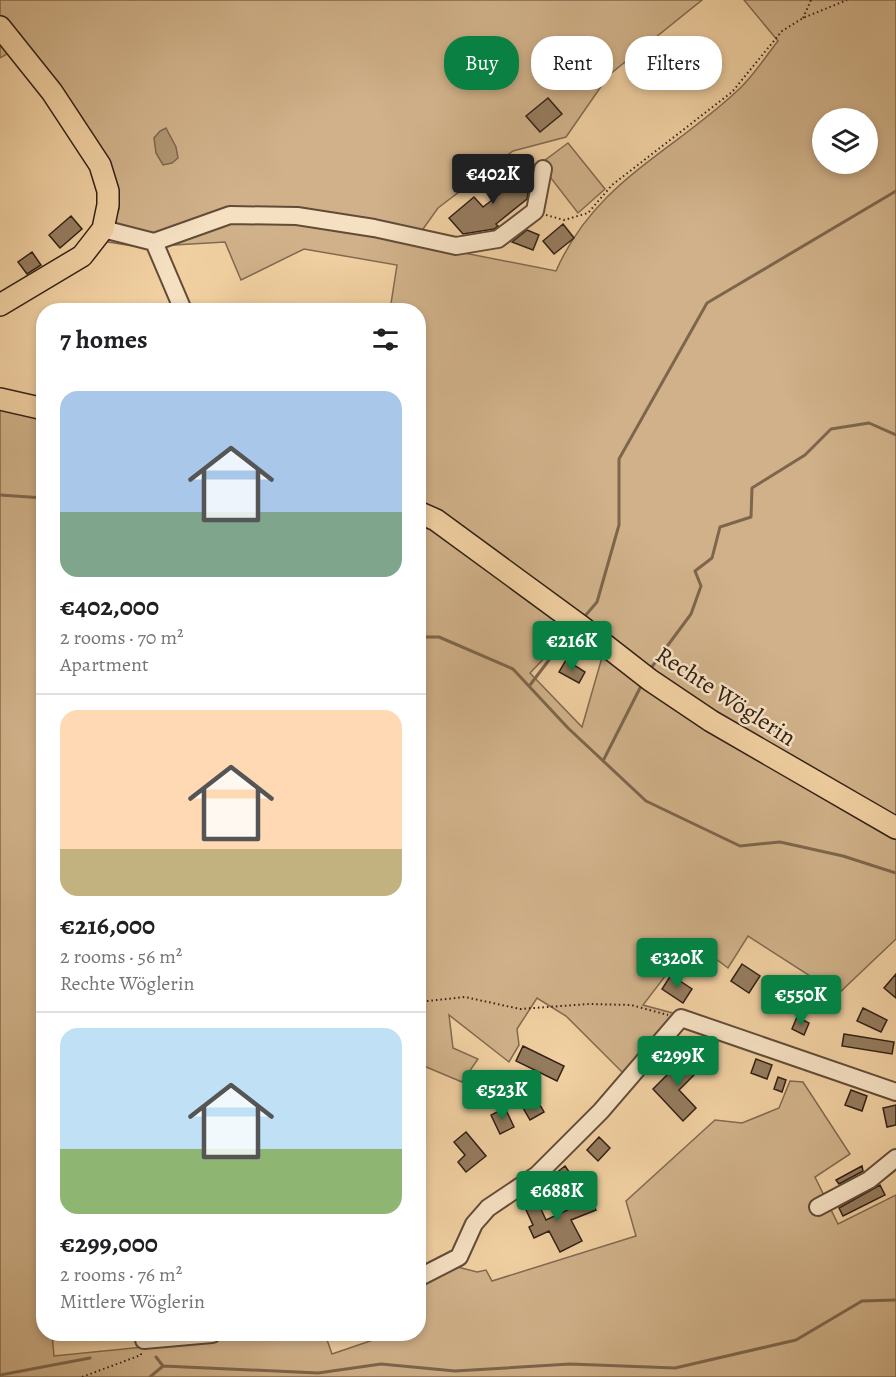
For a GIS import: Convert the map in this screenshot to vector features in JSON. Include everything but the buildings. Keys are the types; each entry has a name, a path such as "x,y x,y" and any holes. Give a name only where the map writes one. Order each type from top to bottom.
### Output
{"main road":[{"path":"0,27 52,92 100,165 108,191 103,229 82,256 0,305"},
{"path":"0,399 36,407"},
{"name":"Rechte Wöglerin","path":"426,516 436,520 650,680 711,721 896,828"}],"street":[{"path":"103,229 154,242 230,215 297,216 374,228 456,246 498,239 535,212 543,169"},
{"path":"154,242 180,303"},
{"path":"426,1274 459,1257 474,1224 481,1216 499,1200 537,1175 601,1111 681,1018 896,1092"},
{"path":"818,1208 869,1180 896,1158"}],"path":[{"path":"803,18 811,0"},
{"path":"535,212 564,220 588,213 612,185 732,92 782,31 803,18 848,0"},
{"path":"426,1001 465,998 520,1009 589,1004 631,1005 681,1018"},
{"path":"81,1377 141,1355 144,1341"}],"shaded area":[{"path":"0,0 702,0 657,36 625,36 625,62 613,72 613,36 531,36 531,90 599,90 566,137 513,151 438,208 413,243 556,271 572,240 591,214 613,191 737,91 778,41 744,0 896,0 896,939 838,994 748,936 728,968 692,941 643,1005 680,1015 626,1076 566,1016 537,998 517,1029 519,1045 509,1062 449,1015 453,1048 478,1059 462,1082 426,1067 426,303 391,303 397,265 304,249 241,280 225,242 140,247 107,242 119,209 109,165 19,33 7,54 0,58","holes":["580,621 607,640 582,727 530,673"]},
{"path":"166,128 176,147 178,158 172,163 163,165 156,153 154,138"},
{"path":"568,143 605,189 578,213 540,164"},
{"path":"0,408 36,415 36,1341 53,1341 54,1356 204,1341 327,1341 332,1354 370,1341 426,1341 426,1280 454,1266 477,1272 486,1270 492,1281 636,1236 626,1201 715,1120 742,1123 779,1108 790,1081 803,1082 850,1154 815,1177 838,1224 896,1195 896,1377 0,1377"}],"waterway":[{"path":"585,616 597,602 619,525 619,459 707,303 896,191"},
{"path":"651,668 691,614 701,586 695,571 712,558 720,527 751,517 752,488 805,455 831,429 869,423 896,435"},
{"path":"0,495 36,497"},
{"path":"530,685 571,631"},
{"path":"426,637 439,637 513,669 568,728 646,801 740,846 780,842 843,856 896,873"},
{"path":"603,761 641,686"},
{"path":"156,1357 163,1366 318,1373 381,1364 455,1371 570,1364 675,1368 796,1340 862,1301 896,1300"},
{"path":"0,1375 90,1358"},
{"path":"150,1377 163,1366"}]}
